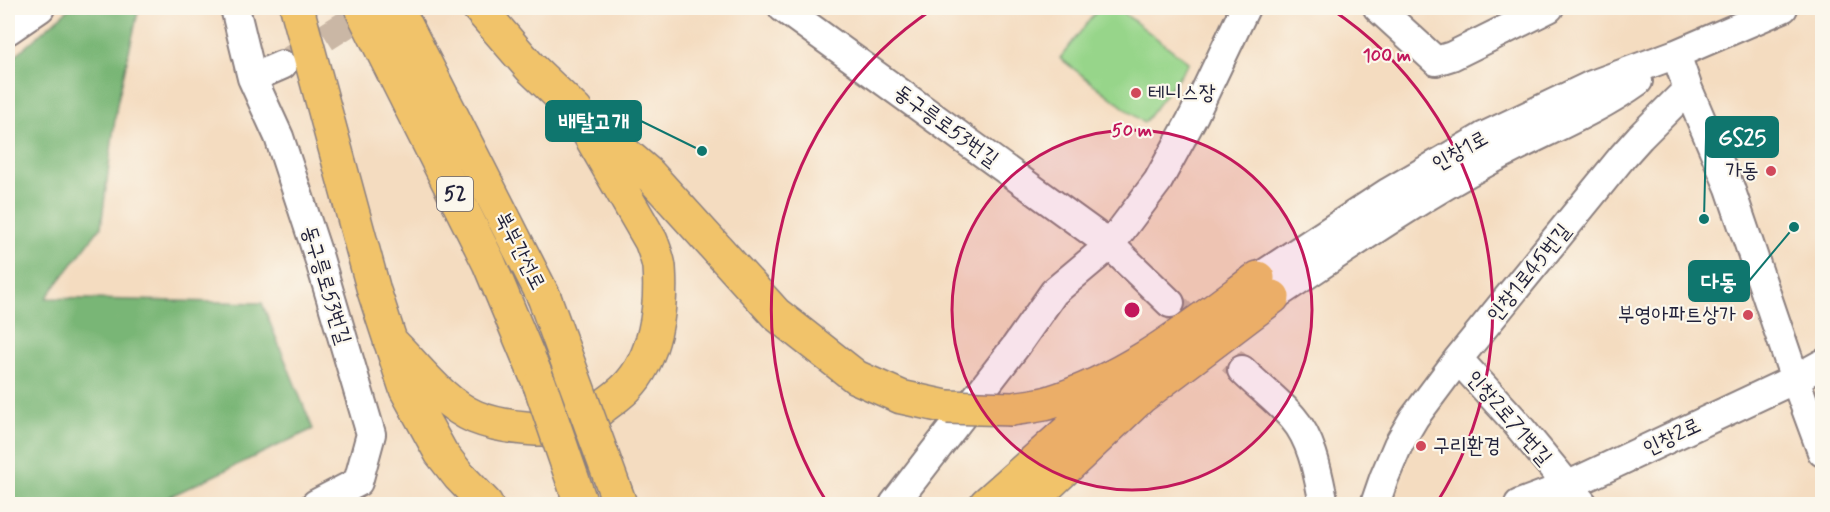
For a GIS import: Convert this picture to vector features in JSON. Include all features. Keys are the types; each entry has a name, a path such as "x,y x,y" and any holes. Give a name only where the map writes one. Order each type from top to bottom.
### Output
{"highway":[{"path":"297,8 371,280 406,389 441,453 486,504"},
{"name":"북부간선로","path":"361,8 489,262 540,385 581,504"},
{"name":"북부간선로","path":"397,8 544,297 620,504"},
{"path":"479,8 531,67 576,111 649,174 776,314 856,377 901,397 947,407 1012,409 1047,403 1104,381 1266,288"},
{"path":"390,341 439,393 472,416 509,427 556,428 577,424 596,413 627,387 641,368 653,342 659,291 658,265 651,241 637,213 576,111"},
{"path":"1028,504 1141,398 1266,288"},
{"path":"986,504 1157,352"},
{"path":"1050,504 1141,398"}],"street":[{"path":"8,30 40,8"},
{"name":"동구릉로53번길","path":"235,8 252,78 279,137 319,258 371,434 358,482 316,504"},
{"name":"동구릉로53번길","path":"783,8 1110,245 1170,303"},
{"path":"894,504 1016,346 1054,292 1110,245 1158,181 1194,115 1245,8"},
{"path":"1378,8 1436,61 1452,56 1549,8"},
{"name":"인창1로","path":"1266,288 1389,192 1483,137 1592,85 1676,54 1783,8"},
{"path":"1676,54 1688,89 1730,188 1822,452"},
{"path":"252,78 282,64"},
{"name":"인창1로45번길","path":"1375,504 1389,467 1412,420 1458,359 1623,156 1688,89"},
{"name":"인창2로71번길","path":"1458,359 1512,418 1575,495"},
{"name":"인창2로","path":"1519,504 1575,495 1822,364"},
{"path":"1242,370 1293,418 1298,426 1316,465 1324,504"}],"green space":[{"path":"70,8 139,8 117,104 101,227 46,298 262,303 313,429 154,504 8,504 8,62"},
{"name":"테니스장","path":"1099,8 1117,8 1189,63 1144,123 1060,58"}],"tunnel":[{"path":"290,60 372,8"},
{"path":"1170,303 1242,370"}],"place":[{"name":"테니스장","path":"1136,93"},
{"name":"배탈고개","path":"702,151"},
{"name":"가동","path":"1771,171"},
{"name":"GS25","path":"1704,219"},
{"name":"다동","path":"1794,227"},
{"name":"부영아파트상가","path":"1748,315"},
{"name":"구리환경","path":"1421,446"}]}
